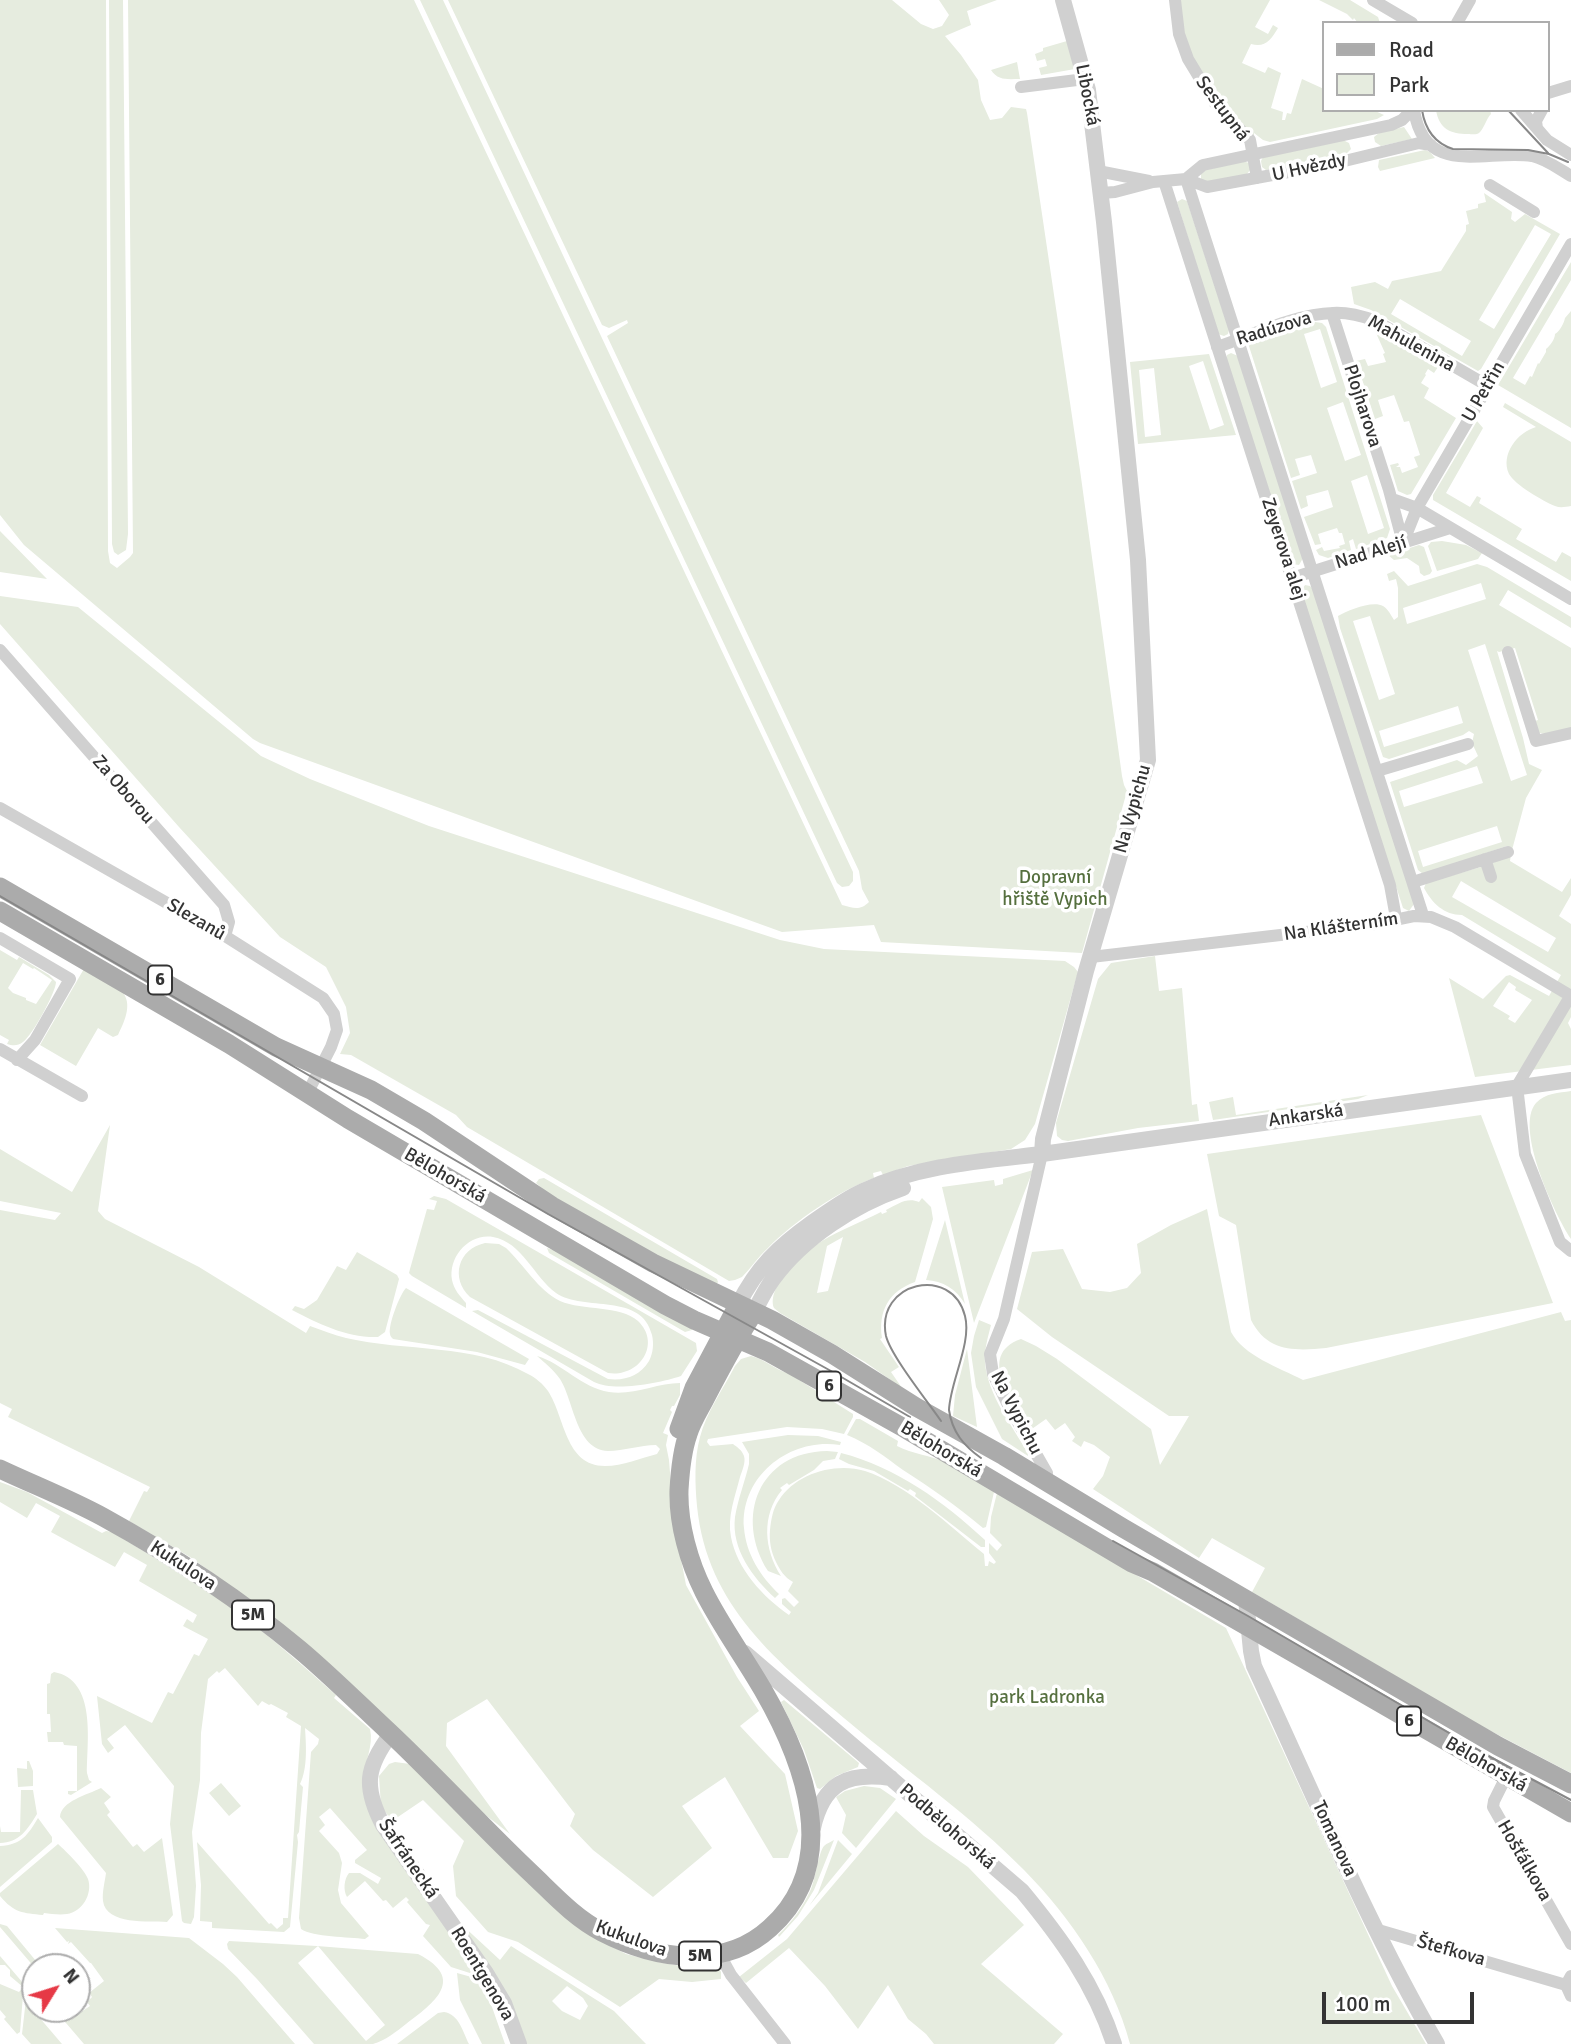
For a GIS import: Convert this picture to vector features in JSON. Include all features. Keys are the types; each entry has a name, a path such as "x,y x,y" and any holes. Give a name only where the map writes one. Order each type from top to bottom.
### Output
{"main road":[{"name":"Bělohorská","path":"0,887 276,1047 362,1084 413,1114 552,1206 653,1263 832,1354 916,1407 1004,1456 1246,1600 1498,1746 1571,1784"},
{"name":"Bělohorská","path":"0,911 229,1044 307,1094 665,1305 786,1362 904,1428 1132,1563 1153,1572 1571,1813"},
{"name":"5M","path":"730,1335 746,1309"},
{"name":"Kukulova","path":"0,1469 100,1516 195,1573 298,1648 391,1734 509,1852 583,1921 603,1933 656,1952 678,1956 720,1955 753,1941 786,1912 807,1873 812,1833 801,1776 782,1725 705,1593 693,1566 684,1533 679,1490 688,1432 730,1335"}],"street":[{"name":"Libocká","path":"1063,0 1091,109 1101,193"},
{"name":"Sestupná","path":"1175,0 1179,34 1194,71 1214,102 1248,137 1257,178"},
{"path":"1373,0 1409,21"},
{"path":"1458,21 1470,0"},
{"path":"1021,86 1085,79"},
{"path":"1550,95 1571,86"},
{"name":"U Hvězdy","path":"1186,179 1203,165 1391,125 1411,112"},
{"path":"1414,112 1420,130 1431,145 1443,153 1457,157 1536,157 1571,176"},
{"path":"1523,112 1547,140 1571,155"},
{"path":"1536,128 1541,112"},
{"name":"U Hvězdy","path":"1101,193 1186,179 1208,187 1332,164 1419,143 1431,145"},
{"name":"U Hvězdy","path":"1098,171 1158,182"},
{"name":"Zeyerova alej","path":"1186,179 1423,915"},
{"name":"Zeyerova alej","path":"1158,182 1217,347 1292,578 1390,885 1396,918"},
{"path":"1490,185 1534,212"},
{"name":"Na Vypichu","path":"1043,1479 1046,1473 993,1374 990,1354 1004,1319 1042,1154 1043,1139 1091,957 1148,761 1138,560 1101,193"},
{"name":"U Petřin","path":"1403,543 1417,508 1571,244"},
{"name":"Radúzova","path":"1217,347 1293,321 1332,313"},
{"name":"Mahulenina","path":"1332,313 1356,314 1376,321 1488,386"},
{"name":"Plojharova","path":"1332,313 1392,499 1403,543"},
{"path":"1392,499 1417,508"},
{"name":"Nad Alejí","path":"1417,508 1571,599"},
{"name":"Nad Alejí","path":"1292,578 1450,528"},
{"name":"Za Oborou","path":"0,650 224,905 229,922 225,936"},
{"path":"1508,652 1535,748 1571,733"},
{"path":"1377,771 1468,744"},
{"name":"Slezanů","path":"0,808 225,936 316,994 328,1004 337,1026 322,1067"},
{"path":"1413,882 1508,852"},
{"path":"1485,859 1491,877"},
{"name":"Na Klášterním","path":"1091,957 1361,926 1423,915 1455,927 1571,996"},
{"path":"0,939 70,979 35,1040 17,1060"},
{"path":"1571,996 1517,1086 1525,1154 1560,1242 1571,1251"},
{"path":"0,1049 82,1096"},
{"path":"307,1094 322,1067"},
{"name":"Ankarská","path":"746,1309 793,1257 826,1228 856,1209 916,1184 1042,1154 1571,1080"},
{"name":"Tomanova","path":"1246,1600 1254,1666 1375,1929 1437,2044"},
{"name":"Podbělohorská","path":"736,1645 1022,1891 1077,1962 1097,1998 1114,2044"},
{"name":"Šafránecká","path":"391,1734 378,1752 370,1772 373,1805 383,1825 440,1906"},
{"path":"812,1833 817,1812 826,1794 838,1783 873,1776 891,1778"},
{"name":"Hošťálkova","path":"1506,1777 1493,1807 1571,1944"},
{"name":"Roentgenova","path":"440,1906 504,2003 519,2044"},
{"name":"Štefkova","path":"1375,1929 1569,1985"},
{"path":"720,1955 731,1975 786,2044"}],"green space":[{"name":"Dopravní hřiště Vypich","path":"0,0 106,0 110,563 117,568 133,553 128,0 414,0 842,905 856,908 869,902 862,889 859,871 607,336 628,323 627,320 609,328 602,325 448,0 892,0 921,24 933,29 942,26 949,15 939,0 997,0 967,11 971,25 945,36 978,80 981,100 990,120 1002,118 1011,107 1026,109 1027,113 1122,776 1127,791 1082,953 881,942 874,925 782,932 260,743 24,545 0,515"},
{"path":"109,0 123,0 128,534 126,550 118,555 112,544"},
{"path":"420,0 443,0 853,872 853,881 849,886 842,887 837,883"},
{"path":"1180,0 1270,0 1255,27 1268,34 1273,25 1278,28 1267,42 1260,45 1251,44 1242,63 1265,73 1268,67 1281,73 1271,108 1283,112 1282,120 1285,120 1287,113 1291,114 1302,79 1322,88 1322,112 1377,112 1384,115 1377,119 1270,142 1254,133 1254,136 1227,107 1203,74 1193,57 1181,20"},
{"path":"1319,0 1350,0 1378,17 1379,21 1356,21"},
{"path":"1067,41 1075,69 1041,75 1039,68 1047,66 1045,59 1037,61 1035,54 1043,51 1043,48"},
{"path":"1017,62 1020,79 1000,78 991,70"},
{"path":"1437,112 1491,114 1479,133 1475,134 1451,131 1443,126"},
{"path":"1404,127 1412,139 1381,146 1375,142 1374,137 1379,133"},
{"path":"1343,140 1349,143 1351,149 1346,154 1266,170 1262,167 1263,157"},
{"path":"1425,150 1435,158 1380,171 1378,167 1379,160"},
{"path":"1243,161 1249,163 1250,170 1247,174 1206,183 1201,180 1201,174 1206,170"},
{"path":"1484,193 1512,212 1511,219 1515,222 1525,214 1560,234 1478,371 1371,310 1354,304 1351,287 1375,282 1388,289 1392,281 1441,271 1469,224 1466,211 1478,208 1478,204 1486,202","holes":["1535,225 1551,234 1494,329 1479,320","1400,299 1471,341 1462,356 1391,314"]},
{"path":"1182,199 1187,201 1229,330 1224,336 1218,334 1177,202"},
{"path":"1571,262 1571,280 1513,378 1525,385 1530,376 1532,377 1546,349 1571,311 1571,428 1498,385"},
{"path":"1315,322 1326,327 1390,529 1387,538 1356,549 1353,539 1349,541 1351,550 1328,558 1319,555 1316,550 1322,547 1324,551 1340,548 1339,546 1345,544 1342,533 1339,533 1337,528 1318,534 1321,544 1315,545 1304,517 1333,507 1328,490 1306,496 1308,506 1301,509 1292,481 1317,473 1311,455 1295,459 1300,475 1291,478 1248,343","holes":["1320,329 1337,382 1321,388 1304,334","1343,402 1361,455 1345,461 1327,408","1367,475 1384,528 1368,534 1351,481"]},
{"path":"1379,332 1438,367 1434,373 1428,369 1425,374 1421,383 1429,388 1424,398 1456,418 1411,494 1407,495 1398,491 1390,465 1398,463 1396,467 1400,467 1402,473 1418,467 1414,457 1420,455 1409,421 1404,422 1394,395 1378,400 1383,416 1375,419 1356,361 1365,359 1368,366 1386,362 1376,333"},
{"path":"1231,353 1238,356 1303,558 1299,565 1293,564 1226,359"},
{"path":"1209,354 1236,435 1138,444 1130,362","holes":["1203,361 1224,425 1210,430 1189,366","1154,368 1161,435 1145,437 1139,370"]},
{"path":"1505,403 1571,442 1571,506 1557,507 1523,488 1509,474 1507,459 1512,445 1523,434 1536,427 1503,407"},
{"path":"1477,421 1483,428 1446,493 1470,507 1477,496 1481,498 1479,503 1522,529 1516,539 1556,562 1562,552 1571,557 1571,581 1433,500 1433,495"},
{"path":"0,531 47,579 0,572"},
{"path":"1431,542 1466,545 1482,553 1478,559 1437,571 1428,546"},
{"path":"1419,545 1424,547 1432,571 1424,576 1420,573 1419,566 1407,558 1394,560 1388,555"},
{"path":"1477,564 1487,567 1571,617 1571,628 1508,590 1499,605 1571,648 1571,728 1539,733 1535,721 1538,720 1515,648 1497,651 1529,764 1542,770 1526,798 1512,850 1507,846 1423,874 1418,870 1390,782 1457,760 1466,765 1478,756 1472,743 1474,734 1469,731 1389,759 1383,757 1338,616 1360,606 1379,604 1394,620 1398,617 1398,588 1396,579 1389,581 1387,574 1394,571 1408,586","holes":["1481,583 1486,599 1407,624 1403,608","1370,616 1395,694 1379,700 1353,621","1485,644 1527,775 1511,781 1468,650","1458,706 1463,723 1384,747 1379,731","1477,766 1483,783 1404,807 1399,791","1497,826 1502,842 1423,867 1418,851"]},
{"path":"1305,585 1313,589 1414,904 1409,911 1403,908 1301,591"},
{"path":"0,596 78,607 261,756 310,779 429,826 780,940 824,949 1065,961 1078,972 1035,1124 1025,1140 1011,1149 908,1166 883,1175 881,1171 873,1173 874,1178 847,1190 804,1218 764,1251 742,1277 729,1281 467,1127 456,1115 351,1055 340,1054 350,1033 346,1007 326,967 280,937 0,624"},
{"path":"1511,854 1510,861 1562,892 1571,878 1571,895 1559,916 1571,924 1571,1017 1568,1023 1571,1029 1571,1065 1475,1077 1449,978 1483,999 1510,975 1549,996 1561,975 1462,915 1444,910 1431,899 1424,888 1426,883 1491,864","holes":["1461,881 1556,938 1548,952 1452,897","1509,982 1516,987 1515,990 1532,1000 1515,1023 1508,1019 1510,1016 1493,1006"]},
{"path":"0,950 17,960 19,957 56,982 43,1014 23,1042 7,1044 9,1040 0,1035","holes":["23,963 52,980 36,1004 8,988"]},
{"path":"1155,956 1159,991 1182,988 1192,1105 1197,1104 1199,1121 1062,1140 1057,1136 1056,1123 1098,979 1111,963"},
{"path":"85,967 123,992 127,1009 118,1035 113,1037 98,1028 76,1066 40,1045"},
{"path":"1571,1091 1571,1239 1539,1171 1530,1131 1531,1115 1536,1103 1548,1095"},
{"path":"1368,1095 1358,1099 1213,1120 1209,1102 1233,1097 1236,1115"},
{"path":"1481,1115 1553,1303 1326,1348 1283,1347 1274,1344 1258,1331 1251,1320 1236,1225 1219,1216 1207,1154"},
{"path":"110,1125 98,1211 105,1219 199,1267 306,1333 310,1326 342,1337 369,1342 485,1357 528,1374 548,1391 574,1449 592,1464 612,1466 657,1454 660,1449 656,1445 608,1451 597,1449 582,1434 560,1379 537,1356 590,1386 609,1392 627,1392 680,1383 680,1395 670,1410 672,1412 663,1433 668,1435 666,1445 674,1523 686,1585 759,1711 740,1726 785,1774 798,1831 788,1858 773,1858 725,1777 682,1806 712,1848 653,1897 593,1850 570,1826 575,1814 487,1699 447,1723 446,1746 510,1834 483,1813 256,1604 190,1557 129,1521 144,1491 147,1492 150,1487 8,1417 12,1409 0,1403 0,1210 55,1220 61,1213 0,1201 0,1149 72,1192"},
{"path":"1033,1170 974,1323 942,1187 994,1180 995,1186 1003,1184 1003,1179"},
{"path":"544,1178 717,1279 715,1287 564,1207 536,1183"},
{"path":"434,1196 446,1199 696,1343 697,1351 681,1376 637,1385 603,1385 472,1311 478,1310 608,1379 632,1376 645,1366 650,1358 653,1348 652,1335 646,1322 637,1313 611,1305 581,1302 556,1293 520,1253 503,1240 493,1237 476,1239 462,1248 457,1255 453,1263 452,1280 466,1303 466,1308 412,1276 409,1273 427,1209 434,1210 437,1201 429,1199"},
{"path":"922,1198 931,1207 933,1219 915,1282 898,1291 887,1303 881,1328 880,1339 899,1367 891,1372 902,1388 865,1362 780,1313 774,1308 773,1299 788,1270 822,1241 881,1212 887,1212 886,1210 902,1202 919,1202","holes":["843,1237 828,1291 817,1293 827,1246"]},
{"path":"1207,1209 1231,1332 1244,1348 1253,1354 1303,1380 1561,1312 1565,1321 1571,1320 1571,1773 1483,1727 1252,1592 1265,1568 1212,1538 1199,1558 1093,1489 1103,1476 1110,1457 1094,1445 1084,1441 1081,1447 1072,1441 1075,1437 1065,1423 1055,1430 1046,1419 1029,1431 1008,1394 999,1368 1001,1356 1008,1346 1021,1339 1057,1359 1151,1429 1160,1465 1189,1416 1169,1416 1052,1337 1017,1309 1032,1252 1063,1249 1082,1289 1110,1292 1127,1288 1141,1273 1137,1244"},
{"path":"945,1220 965,1304 958,1294 948,1287 926,1280"},
{"path":"485,1243 499,1244 506,1248 538,1284 560,1301 611,1310 638,1321 648,1340 644,1358 629,1370 608,1373 470,1297 460,1281 460,1265 468,1251"},
{"path":"547,1248 567,1254 693,1327 692,1330 685,1332 549,1253"},
{"path":"357,1252 397,1275 399,1279 385,1332 378,1337 344,1333 292,1310 295,1306 304,1309 317,1300 337,1266 346,1270"},
{"path":"406,1288 529,1359 525,1365 477,1352 393,1339 390,1335 391,1324"},
{"path":"979,1320 991,1325 985,1358 991,1387 1028,1456 1002,1439 976,1387 971,1353"},
{"path":"967,1349 977,1427 953,1416 955,1395"},
{"name":"park Ladronka","path":"751,1356 788,1373 853,1414 844,1434 822,1429 787,1427 708,1439 710,1446 733,1444 744,1456 744,1466 732,1507 730,1530 739,1560 761,1591 789,1615 791,1612 782,1604 782,1599 785,1598 794,1607 799,1602 788,1591 793,1582 781,1571 774,1558 770,1534 774,1510 786,1491 796,1483 818,1472 842,1468 865,1471 881,1477 912,1496 984,1554 985,1566 988,1566 989,1561 994,1564 996,1562 989,1553 989,1543 997,1551 1002,1545 990,1533 997,1493 1226,1628 1392,1986 1426,2044 1130,2044 1113,1996 1101,1973 1058,1908 1024,1870 983,1831 797,1678 750,1630 715,1574 703,1542 697,1506 695,1480 698,1445 711,1410 735,1366 741,1359"},
{"path":"856,1419 898,1441 897,1446 951,1465 994,1492 986,1527 983,1528 876,1451 847,1435"},
{"path":"788,1435 818,1436 841,1442 840,1445 803,1447 787,1454 759,1477 750,1492 745,1509 745,1538 756,1564 779,1594 775,1598 745,1562 736,1540 735,1517 749,1464 749,1454 742,1442"},
{"path":"838,1452 835,1459 823,1461 814,1470 780,1488 782,1490 771,1510 767,1533 771,1555 781,1576 768,1571 758,1550 753,1530 759,1491 769,1475 784,1463 804,1454"},
{"path":"841,1453 881,1467 936,1499 985,1540 985,1547 981,1547 915,1496 916,1493 910,1489 908,1491 874,1471 839,1459"},
{"path":"0,1482 27,1492 102,1533 112,1532 206,1590 274,1641 370,1729 371,1742 364,1779 475,1971 473,1974 451,1967 423,1936 430,1925 426,1924 407,1902 409,1900 406,1897 393,1908 365,1881 347,1897 345,1885 349,1873 360,1873 378,1884 381,1878 355,1863 367,1850 330,1808 319,1817 325,1825 319,1831 339,1853 342,1863 338,1890 341,1903 369,1936 365,1939 332,1936 301,1929 299,1918 311,1752 319,1739 305,1728 305,1763 300,1784 303,1787 290,1927 284,1932 212,1928 212,1922 200,1921 201,1885 197,1842 269,1924 277,1929 283,1924 283,1918 288,1918 301,1726 286,1717 288,1713 271,1704 262,1701 258,1706 225,1668 208,1679 201,1733 200,1780 192,1832 196,1886 194,1917 191,1924 182,1921 170,1824 174,1786 125,1725 107,1739 114,1748 108,1753 102,1744 97,1696 152,1723 168,1692 173,1694 194,1654 199,1656 208,1639 183,1626 187,1619 193,1623 197,1615 139,1581 147,1565 124,1552 115,1567 51,1532 60,1516 36,1503 27,1518 0,1502"},
{"path":"54,1672 68,1677 77,1687 87,1714 87,1773 92,1782 71,1795 68,1791 77,1791 77,1746 48,1742 47,1732 51,1732 50,1714 47,1714 47,1684"},
{"path":"784,1700 859,1763 858,1767 836,1776 820,1789 817,1788 804,1750 781,1702"},
{"path":"27,1761 33,1771 33,1786 18,1787 17,1768 27,1769"},
{"path":"389,1764 410,1764 588,1934 626,1954 658,1962 687,1967 717,1965 721,1979 692,1982 659,1979 620,2007 518,1942 488,1932 456,1896 453,1866 464,1841 423,1800 392,1821 381,1806 379,1776"},
{"path":"221,1783 241,1806 229,1816 209,1793"},
{"path":"864,1786 880,1788 896,1799 856,1848 842,1833 846,1815 836,1797 845,1791"},
{"path":"101,1788 111,1797 104,1803 110,1812 107,1815 133,1847 137,1844 144,1852 162,1838 173,1915 167,1922 129,1920 106,1909 103,1898 106,1873 60,1817 61,1811 70,1803"},
{"path":"21,1790 33,1790 37,1814 18,1838 0,1843 0,1826 1,1832 20,1832"},
{"path":"896,1811 924,1836 968,1867 1024,1925 981,1964 1063,2034 1054,2044 934,2044 908,2019 888,1985 858,2029 825,1986 789,1948 746,1983 739,1977 787,1939"},
{"path":"38,1818 52,1837 52,1842 0,1887 0,1846 13,1844 23,1838"},
{"path":"834,1840 814,1890 798,1916 779,1937 808,1896 822,1849"},
{"path":"838,1840 852,1854 809,1906 818,1893"},
{"path":"58,1844 88,1879 88,1896 82,1906 67,1914 43,1915 14,1909 0,1893"},
{"path":"460,1923 500,1960 511,1946 614,2011 646,2044 525,2044","holes":["567,1986 583,1998 588,2006 580,2020 562,2011 552,2001"]},
{"path":"0,1924 7,1926 29,1953 22,1953"},
{"path":"55,1928 189,1938 237,1977 295,2044 84,2044 66,2023 91,2023 91,1991 104,1981 91,1963 91,1953 81,1953 71,1942 67,1942"},
{"path":"229,1941 318,1946 418,1954 433,1963 441,1973 443,1982 441,1991 427,2008 382,2041 373,2044 314,2044 228,1949","holes":["318,1946 385,2025 366,2041 298,1963"]},
{"path":"0,1956 21,1981 21,1985 10,1976 10,1970 5,1965 0,1965"},
{"path":"457,1973 477,1980 492,2007 505,2044 482,2044 460,2000"},
{"path":"0,1984 19,1992 21,1990 21,2020 20,2032 17,2034 0,2010"},
{"path":"444,2012 457,2020 469,2044 397,2044 438,2013"},
{"path":"23,2023 44,2023 62,2044 31,2044 22,2034"}],"tram line":[{"path":"1422,112 1432,134 1453,149 1528,150 1549,154 1568,162"},
{"path":"1510,112 1548,153"},
{"path":"0,896 548,1214 910,1417"},
{"path":"941,1421 902,1367 886,1336 886,1318 892,1303 903,1292 916,1286 931,1285 946,1290 957,1300 965,1316 966,1338 949,1410 960,1438 981,1458"},
{"path":"1113,1541 1492,1758 1571,1800"}]}
